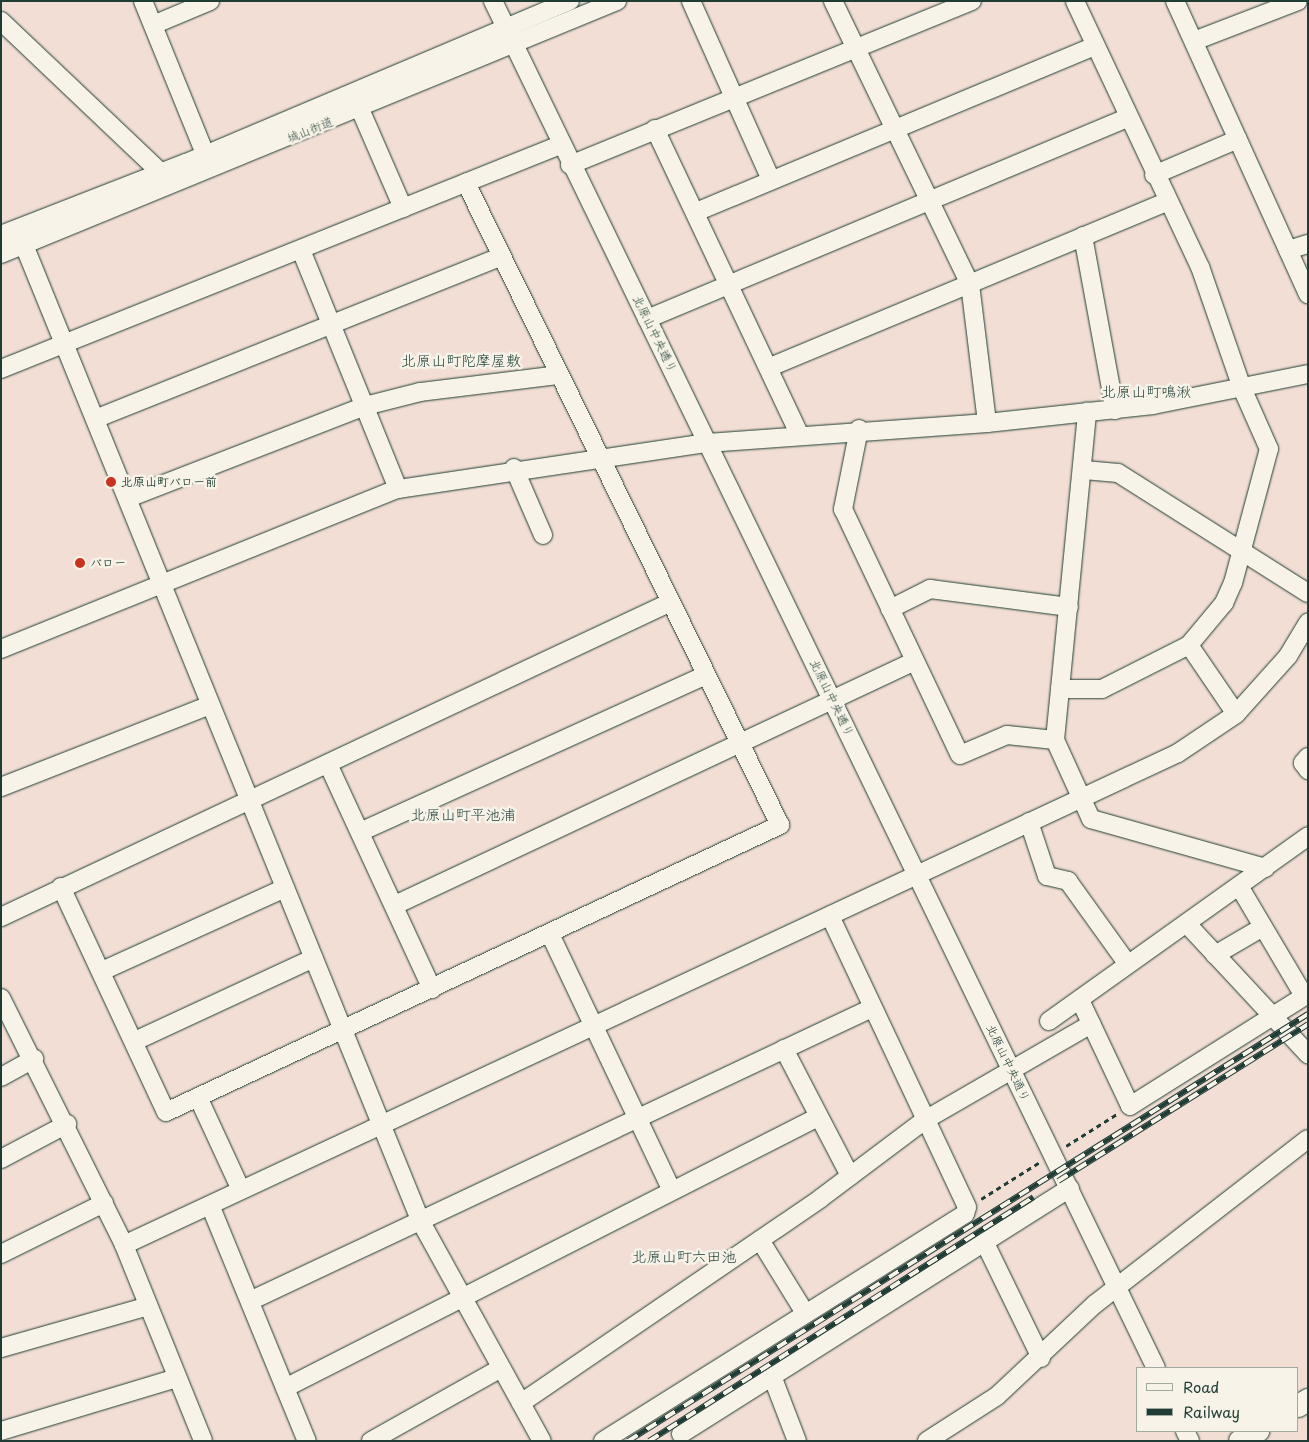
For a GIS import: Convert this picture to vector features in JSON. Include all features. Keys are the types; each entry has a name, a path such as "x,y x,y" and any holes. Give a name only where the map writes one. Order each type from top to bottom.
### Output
{"main road":[{"path":"1240,1441 1256,1432"}],"street":[{"path":"143,1 205,154"},
{"path":"153,25 210,1"},
{"name":"北原山中央通り","path":"493,1 560,145 648,319 1012,1071 1119,1287 1156,1367"},
{"name":"城山街道","path":"1,254 360,109 509,38 570,1"},
{"name":"城山街道","path":"1,235 205,154 509,38 617,1"},
{"path":"691,1 735,95 771,180"},
{"path":"833,1 854,49 970,284 988,423"},
{"path":"570,165 735,95 972,1"},
{"path":"1060,689 1102,689 1189,645 1224,603 1270,449 1242,388 1200,267 1166,202 1076,1"},
{"path":"1176,1 1308,294"},
{"path":"1194,41 1298,1"},
{"path":"3,26 161,173"},
{"path":"696,212 1096,46"},
{"path":"360,109 403,208"},
{"path":"648,319 1127,118"},
{"path":"655,129 770,367 799,434"},
{"path":"1154,175 1238,139"},
{"path":"1,369 560,145"},
{"path":"61,887 135,1040 166,1112 780,825 500,257 466,183"},
{"path":"770,367 1166,202"},
{"path":"1083,236 1115,410"},
{"path":"1288,250 1308,244"},
{"path":"24,245 66,344 210,705 421,1222 464,1295 501,1368 542,1441"},
{"path":"301,250 398,489"},
{"path":"95,419 500,257"},
{"path":"128,498 365,406 420,392 559,374"},
{"path":"1,649 398,489 514,468 707,443 860,429 988,423 1115,410 1242,388 1308,374"},
{"path":"1087,412 1084,470 1055,740 1091,820 1266,868"},
{"path":"860,429 843,509 960,755 1007,735 1055,740"},
{"path":"514,468 543,535"},
{"path":"1084,470 1118,473 1308,593"},
{"path":"890,608 930,589 1069,607"},
{"path":"1,917 61,887 328,764 671,602"},
{"path":"124,1245 380,1123 1178,753 1236,714 1288,656 1308,623"},
{"path":"1189,645 1236,714"},
{"path":"395,905 741,746 915,661"},
{"path":"360,832 706,674"},
{"path":"1,787 210,705"},
{"path":"1308,757 1303,763 1308,770"},
{"path":"328,764 395,905 432,989"},
{"path":"1029,822 1047,876 1068,881 1127,963"},
{"path":"1049,1021 1080,1000 1127,963 1187,924 1308,836"},
{"path":"1080,1000 1130,1106 1306,995 1261,928 1239,886"},
{"path":"102,971 286,888"},
{"path":"603,1441 964,1214 967,1208 830,916"},
{"path":"1187,924 1308,1054"},
{"path":"1215,955 1261,928"},
{"path":"550,934 672,1191"},
{"path":"135,1040 314,958"},
{"path":"1,998 67,1124 124,1245 203,1441"},
{"path":"252,1300 872,1008"},
{"path":"521,1403 760,1240 925,1120 1091,1024"},
{"path":"784,1049 850,1176"},
{"path":"1,1077 34,1059"},
{"path":"198,1098 241,1190"},
{"path":"285,1388 464,1295 818,1117"},
{"path":"1,1159 67,1124"},
{"path":"927,1441 997,1396 1119,1287 1308,1139"},
{"path":"681,1434 1070,1188"},
{"path":"1,1254 104,1203"},
{"path":"210,1205 252,1300 307,1441"},
{"path":"760,1240 805,1313"},
{"path":"984,1241 1041,1358"},
{"path":"1,1348 148,1306"},
{"path":"371,1441 501,1368"},
{"path":"772,1376 797,1441"},
{"path":"1,1431 178,1378"}],"path":[{"path":"1059,1139 1063,1148 1130,1106"},
{"path":"967,1208 1042,1160 1038,1152"}],"railway":[{"path":"628,1441 1308,1014"},
{"path":"1058,1181 1308,1024"},
{"path":"649,1441 1033,1197"}],"place":[{"name":"北原山町バロー前","path":"111,482"},
{"name":"バロー","path":"80,563"}],"district":[{"name":"北原山町陀摩屋敷","path":"461,360"},
{"name":"北原山町鳴湫","path":"1146,391"},
{"name":"北原山町平池浦","path":"463,814"},
{"name":"北原山町六田池","path":"684,1256"}]}
